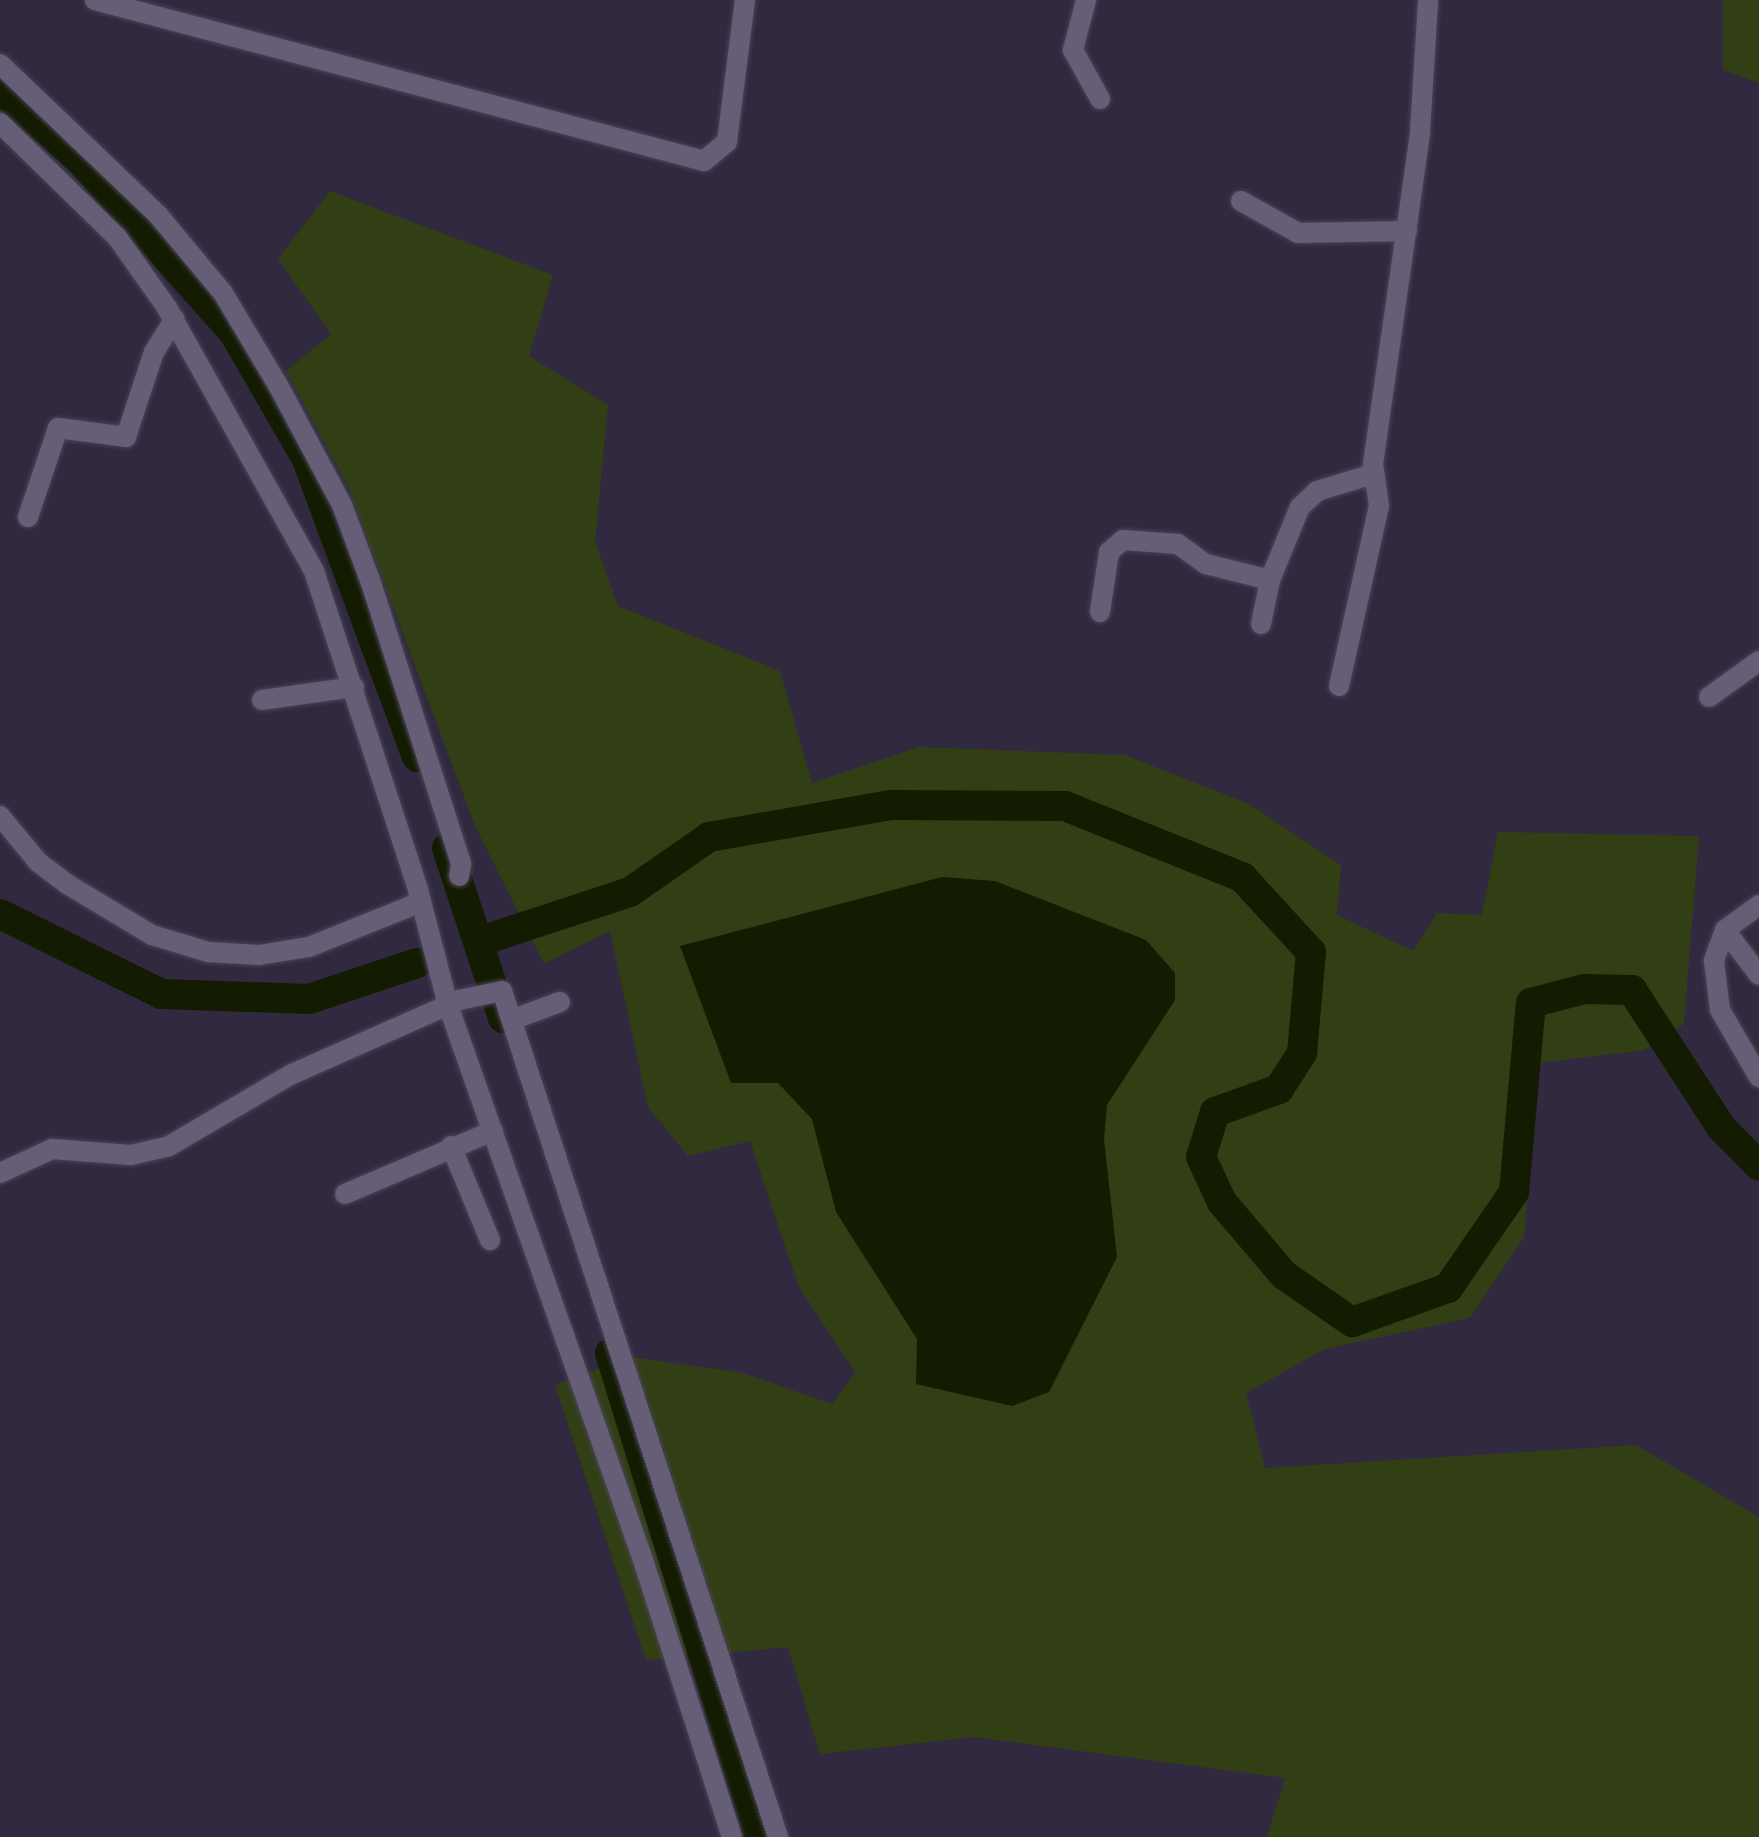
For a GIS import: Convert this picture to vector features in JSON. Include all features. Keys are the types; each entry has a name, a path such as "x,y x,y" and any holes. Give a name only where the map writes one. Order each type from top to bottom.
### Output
{"street":[{"path":"95,0 173,10 704,161 726,142 745,0"},
{"path":"1086,0 1073,50 1100,99"},
{"path":"1339,686 1374,546 1379,506 1373,474 1407,231 1428,0"},
{"path":"0,64 158,216 223,293 279,387 342,505 371,583 461,864 459,876"},
{"path":"0,124 117,237 174,319 287,515 354,687 493,1131 732,1837"},
{"path":"1241,201 1298,233 1407,231"},
{"path":"28,517 58,428 126,437 154,352 174,319"},
{"path":"1261,624 1270,580 1308,498 1373,474"},
{"path":"1100,612 1110,552 1123,540 1178,544 1206,564 1270,580"},
{"path":"1709,697 1759,661"},
{"path":"262,700 354,687"},
{"path":"0,816 38,862 67,884 152,935 208,952 258,956 309,947 423,910"},
{"path":"1759,906 1726,930 1714,986 1732,1036 1759,1077"},
{"path":"1726,930 1759,975"},
{"path":"0,1173 52,1150 115,1155 169,1146 290,1075 450,998 496,990 514,1019 778,1837"},
{"path":"514,1019 560,1002"},
{"path":"346,1194 493,1131"},
{"path":"451,1146 490,1240"}],"green space":[{"path":"1723,0 1759,0 1759,83 1723,70"},
{"path":"330,191 553,275 529,356 608,405 595,541 618,606 780,671 812,783 919,747 1125,755 1249,804 1341,865 1337,915 1413,951 1437,913 1482,915 1498,832 1699,836 1684,1024 1645,1050 1538,1063 1524,1237 1470,1318 1325,1349 1246,1393 1265,1468 1636,1445 1759,1517 1759,1837 1267,1837 1285,1778 974,1737 820,1754 788,1647 646,1660 555,1385 631,1357 743,1373 832,1404 855,1372 799,1287 750,1141 688,1156 648,1107 610,931 544,964 476,828 347,484 286,371 331,334 278,259"}],"shaded area":[{"path":"942,877 995,881 1146,940 1175,973 1175,1000 1107,1105 1104,1139 1117,1257 1049,1392 1012,1406 916,1384 917,1339 836,1212 812,1119 778,1083 731,1083 680,946"}],"waterway":[{"path":"0,89 81,161 234,333 306,457 417,757"},
{"path":"493,937 630,892 709,837 891,805 1065,806 1242,877 1311,952 1302,1053 1279,1089 1215,1112 1201,1157 1222,1202 1284,1275 1352,1322 1448,1288 1514,1192 1531,1003 1584,989 1632,990 1721,1127 1759,1166"},
{"path":"447,848 503,1018"},
{"path":"0,914 161,994 309,999 417,963"},
{"path":"610,1353 759,1837"}]}
